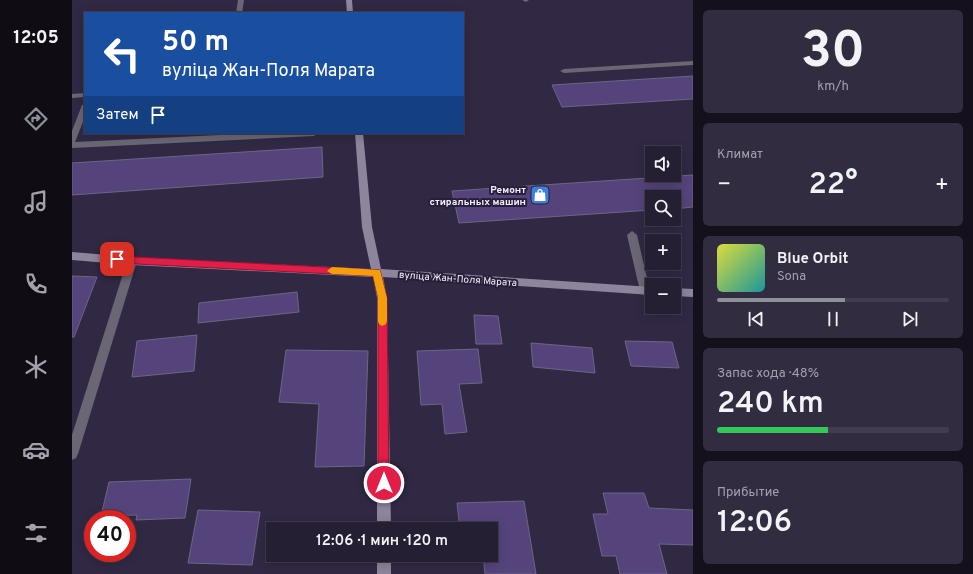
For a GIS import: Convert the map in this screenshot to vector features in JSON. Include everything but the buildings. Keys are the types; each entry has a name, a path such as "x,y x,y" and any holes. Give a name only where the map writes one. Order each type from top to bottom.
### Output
{"street":[{"path":"239,12 241,0"},
{"path":"349,0 350,12"},
{"path":"564,70 693,63"},
{"path":"72,96 84,95"},
{"path":"72,141 84,110"},
{"path":"72,145 222,135 268,134"},
{"path":"359,134 367,227 382,298 384,522"},
{"path":"632,235 645,278"},
{"name":"вуліца Жан-Поля Марата","path":"72,256 132,261 377,273 645,291"},
{"path":"72,454 132,261"},
{"path":"681,292 693,293"},
{"path":"384,562 384,574"}],"slow traffic":[{"path":"332,271 377,273 382,298 382,321"}],"place":[{"name":"Ремонт стиральных машин","path":"540,195"}],"route":[{"path":"117,259 377,273 382,298 384,483"}]}
